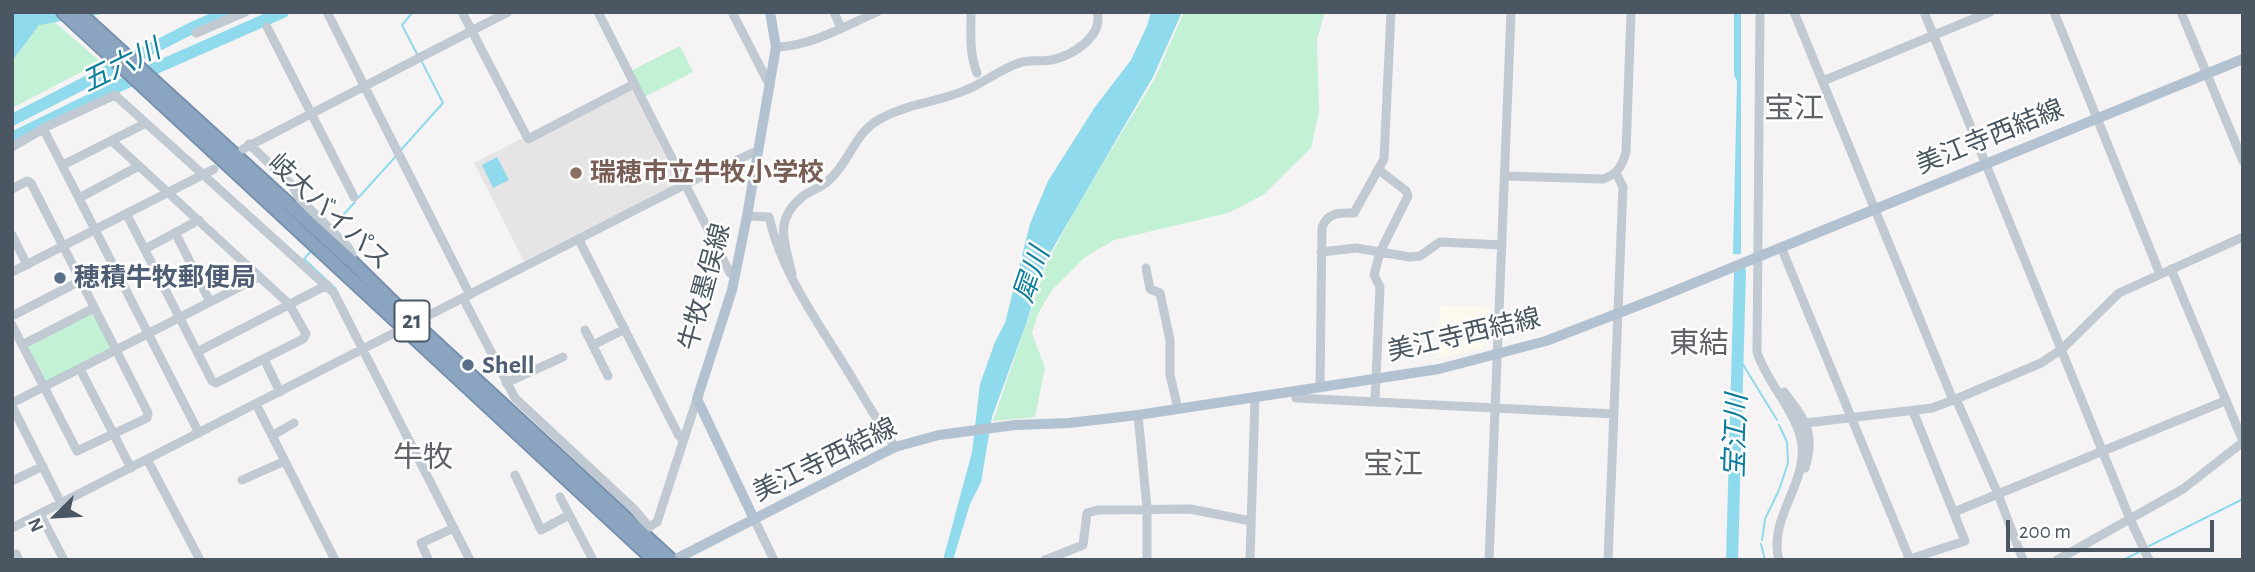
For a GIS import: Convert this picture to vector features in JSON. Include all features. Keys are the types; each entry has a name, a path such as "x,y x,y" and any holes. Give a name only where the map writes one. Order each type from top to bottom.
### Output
{"highway":[{"name":"岐大バイパス","path":"63,12 350,260 409,326 673,560"},
{"name":"岐大バイパス","path":"78,12 150,86 409,326 654,560"}],"main road":[{"name":"牛牧墨俣線","path":"697,399 735,275 747,216 776,47 770,12"},
{"name":"美江寺西結線","path":"673,560 895,447 931,437 1015,425 1069,423 1139,415 1376,379 1439,369 1546,341 2243,59"},
{"path":"697,399 754,519"}],"street":[{"path":"196,33 245,12"},
{"path":"327,12 398,153 514,398 634,509 649,527 657,522 697,399"},
{"path":"462,12 528,139 635,84"},
{"path":"350,260 352,254 348,247 300,199 292,185 246,146 508,12"},
{"path":"598,12 730,273 735,275"},
{"path":"732,12 770,86"},
{"path":"834,12 841,28"},
{"path":"776,47 791,47 877,12"},
{"path":"971,12 970,42 972,62 977,73"},
{"path":"792,275 782,237 789,211 803,195 830,180 856,141 872,124 892,113 969,90 1015,64 1051,60 1069,53 1097,31 1100,22 1097,12"},
{"path":"1320,387 1322,227 1325,219 1334,213 1354,213 1384,159 1391,12"},
{"path":"1489,560 1511,12"},
{"path":"1505,176 1603,178 1616,173 1623,164 1626,152 1632,12"},
{"path":"1760,12 1758,352 1761,364 1809,429 1809,451 1804,472 1797,482"},
{"path":"1794,12 2023,560"},
{"path":"1924,12 1984,164 2149,560"},
{"path":"1823,81 1990,12"},
{"path":"2054,12 2160,274"},
{"path":"2181,12 2243,161"},
{"path":"268,27 354,197"},
{"path":"12,147 48,126 115,95 327,285 334,293 470,560"},
{"path":"63,165 146,123"},
{"path":"44,130 199,433"},
{"path":"113,141 289,304 306,334 303,339 216,383 212,381 127,215"},
{"path":"12,528 686,184 752,153 758,153"},
{"path":"79,198 139,166"},
{"path":"12,272 214,169"},
{"path":"1375,401 1380,287 1374,275 1380,252 1408,195 1379,170"},
{"path":"1608,560 1623,187 1616,173"},
{"path":"12,189 27,181 31,183 148,413 147,418 77,451 12,326"},
{"path":"747,216 769,217 783,263 809,310 895,447"},
{"path":"145,249 199,220"},
{"path":"176,234 210,302"},
{"path":"12,236 27,265"},
{"path":"1806,423 1913,411 1955,400 2041,363 2062,349 2119,293 2243,237"},
{"path":"579,240 678,435 683,440"},
{"path":"1321,252 1356,248 1410,257 1420,256 1440,242 1502,245"},
{"path":"1781,247 1909,559 1965,541 1913,411"},
{"path":"1146,268 1150,289 1160,293 1170,340 1170,375 1178,409"},
{"path":"2057,560 2183,489 2243,441 2171,268"},
{"path":"61,503 12,404 259,276"},
{"path":"12,316 80,281"},
{"path":"197,352 327,285"},
{"path":"22,345 94,308"},
{"path":"593,345 625,329"},
{"path":"585,330 608,376"},
{"path":"264,359 279,392"},
{"path":"506,383 562,359"},
{"path":"80,369 131,468"},
{"path":"1771,378 1802,441 1802,460 1797,482 1777,531 1776,548 1780,560"},
{"path":"1295,391 1296,398 1614,414"},
{"path":"1250,560 1255,397"},
{"path":"1954,512 2225,401"},
{"path":"256,404 335,560"},
{"path":"1139,415 1147,508 1147,560"},
{"path":"272,436 293,423"},
{"path":"147,459 200,560"},
{"path":"242,480 285,461"},
{"path":"12,481 43,466"},
{"path":"514,475 541,530 569,515"},
{"path":"560,497 593,560"},
{"path":"1045,560 1083,545 1087,513 1147,508 1190,509 1251,521"},
{"path":"40,514 64,560"},
{"path":"754,519 774,560"},
{"path":"428,559 421,543 454,528"}],"shaded area":[{"name":"瑞穂市立牛牧小学校","path":"632,90 679,183 524,261 474,163 521,139 526,144"},
{"path":"1440,306 1490,307 1489,340 1482,349 1438,358"}],"green space":[{"path":"12,12 43,12 101,62 12,108"},
{"path":"1184,12 1325,12 1317,39 1319,112 1311,148 1263,195 1228,213 1114,240 1084,258 1052,290 1038,314 1032,333 1045,368 1035,417 993,421 1048,260 1079,203 1155,78"},
{"path":"680,46 693,72 644,97 631,71"},
{"path":"90,313 94,314 109,350 47,382 44,381 27,347"}],"water":[{"path":"12,12 149,12 101,14 39,25 12,61"},
{"name":"犀川","path":"1151,12 1182,12 1153,77 1046,260 992,417 981,482 970,504 953,560 943,560 972,452 980,384 1005,323 1030,224 1048,181 1095,107 1131,60"},
{"path":"1734,12 1741,12 1741,254 1733,254 1737,81 1734,75"},
{"path":"497,157 509,180 493,188 482,165"}],"waterway":[{"name":"五六川","path":"12,120 192,28 229,12"},
{"path":"12,138 158,67 283,12"},
{"path":"413,12 402,25 417,54"},
{"path":"400,151 443,103 422,62"},
{"path":"358,198 397,155"},
{"path":"333,226 355,202"},
{"path":"313,249 304,259 336,289"},
{"name":"宝江川","path":"1732,560 1740,271"},
{"path":"1739,358 1777,420"},
{"path":"1762,540 1765,519 1788,463 1787,442 1779,425"},
{"path":"2149,546 2243,499"},
{"path":"1761,544 1765,560"},
{"path":"2123,560 2139,552"}],"place":[{"name":"瑞穂市立牛牧小学校","path":"576,173"},
{"name":"穂積牛牧郵便局","path":"60,278"},
{"name":"Shell","path":"468,365"}],"district":[{"name":"宝江","path":"1794,109"},
{"name":"東結","path":"1699,344"},
{"name":"牛牧","path":"423,458"},
{"name":"宝江","path":"1393,465"}]}
